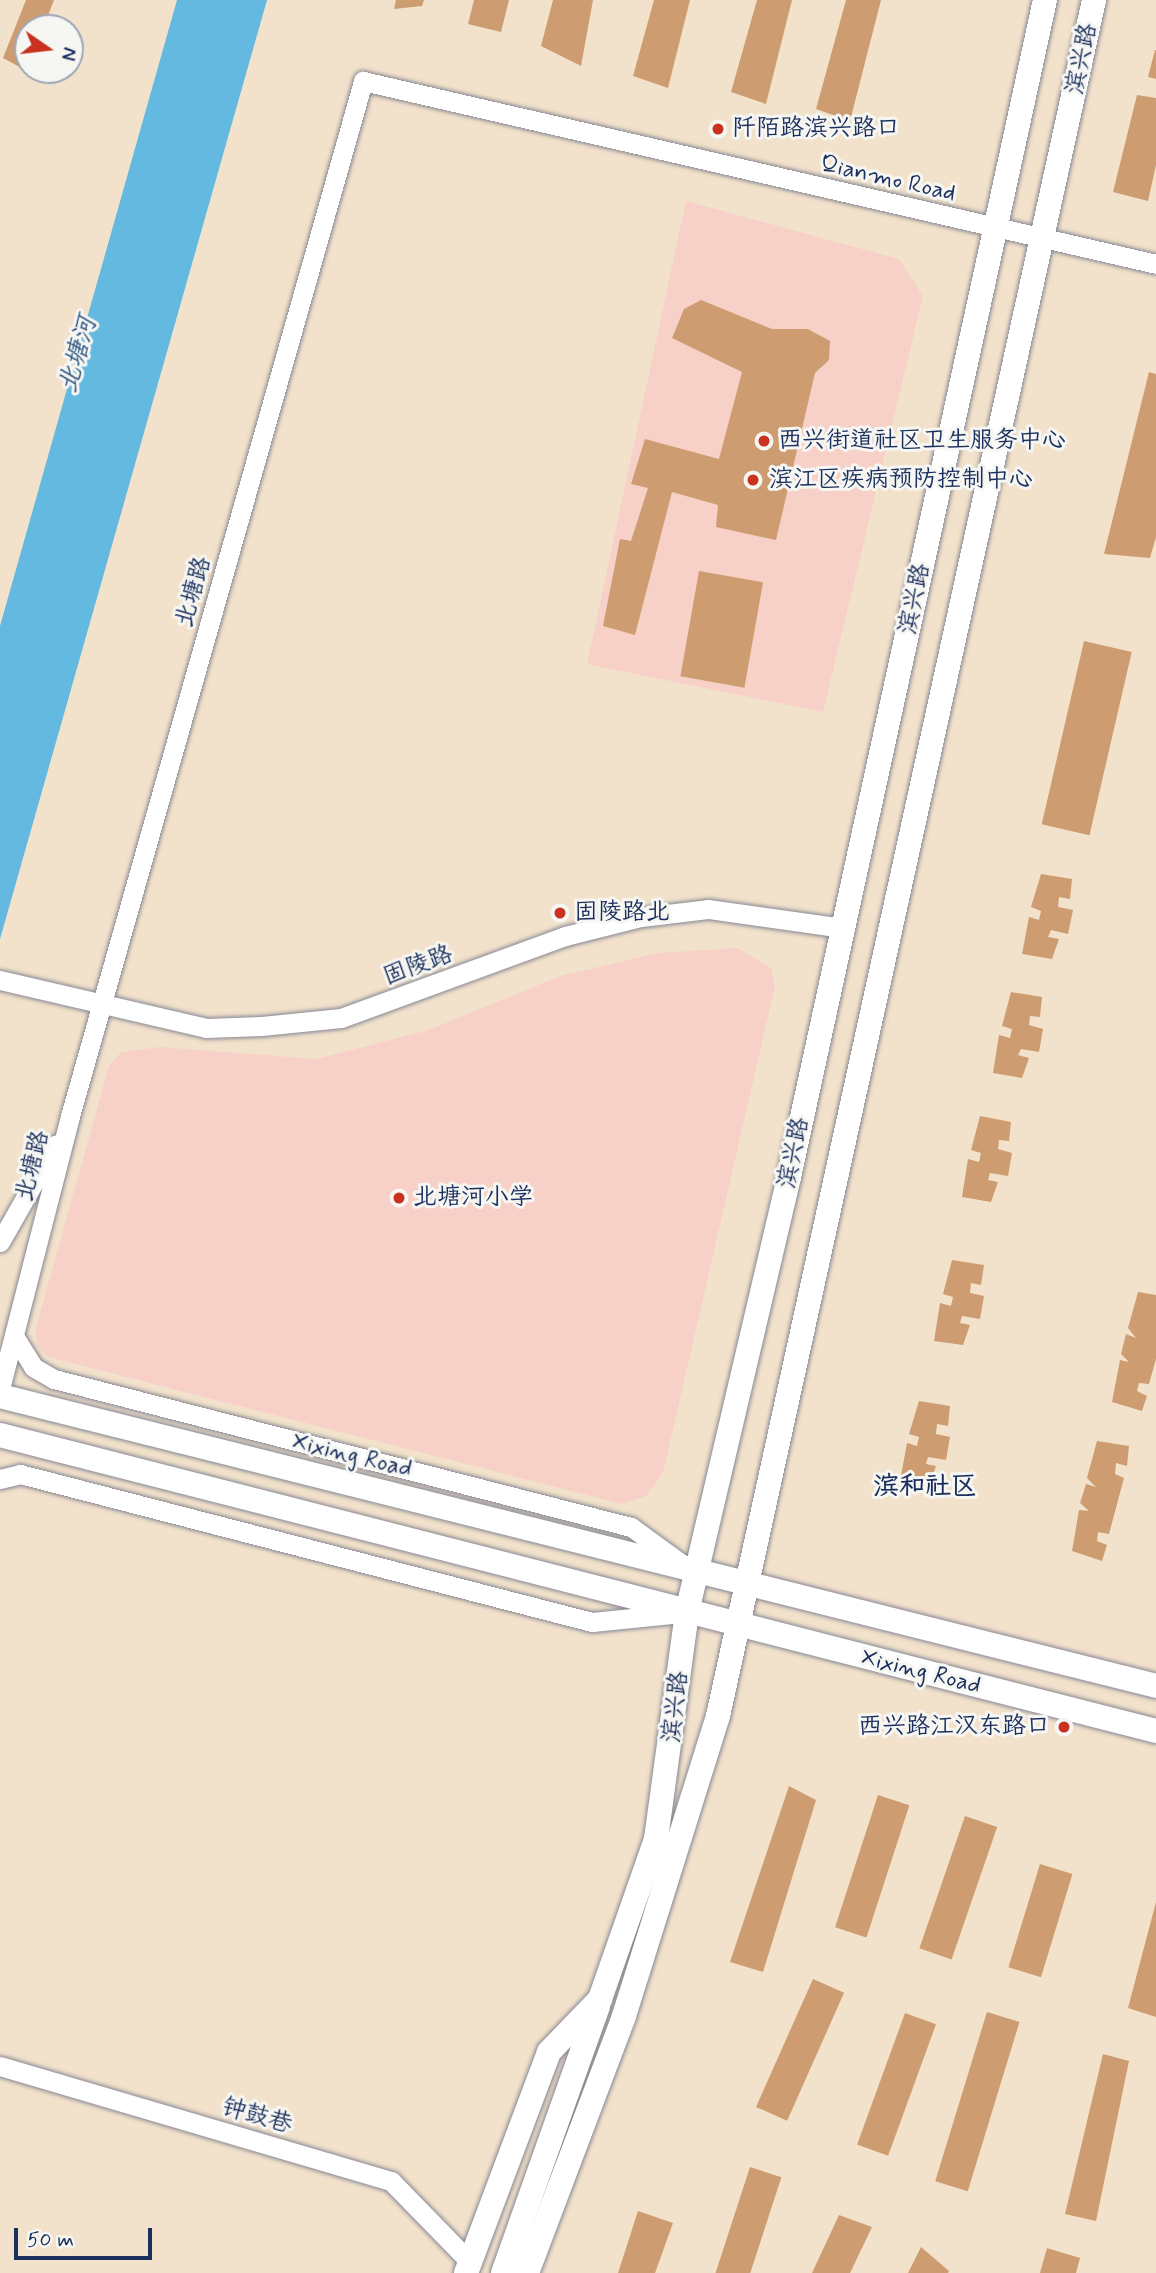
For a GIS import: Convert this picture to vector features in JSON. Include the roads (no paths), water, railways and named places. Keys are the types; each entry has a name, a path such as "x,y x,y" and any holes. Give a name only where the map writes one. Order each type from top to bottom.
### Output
{"main road":[{"name":"滨兴路","path":"469,2268 549,2052 600,1999 656,1839 687,1612 843,928 1045,0"},
{"name":"滨兴路","path":"527,2273 624,2016 718,1716 1094,0"},
{"name":"Xixing Road","path":"0,1396 697,1575 749,1584 1156,1686"},
{"name":"Xixing Road","path":"0,1435 737,1626 1156,1731"},
{"path":"503,2273 600,1999"}],"street":[{"name":"Qianmo Road","path":"363,80 1042,241 1156,264"},
{"name":"北塘路","path":"0,1389 70,1116 104,1006 363,80"},
{"name":"固陵路","path":"3,981 206,1028 341,1018 565,936 641,917 708,909 843,928"},
{"name":"北塘路","path":"0,1242 70,1116"},
{"name":"Xixing Road","path":"14,1335 33,1367 54,1379 631,1527 697,1575"},
{"name":"Xixing Road","path":"0,1479 20,1474 592,1622 687,1612"},
{"name":"钟鼓巷","path":"0,2066 391,2181 469,2268"}],"water":[{"name":"北塘河","path":"177,0 267,0 0,939 0,626"}],"place":[{"name":"阡陌路滨兴路口","path":"718,129"},
{"name":"西兴街道社区卫生服务中心","path":"764,441"},
{"name":"滨江区疾病预防控制中心","path":"753,480"},
{"name":"固陵路北","path":"560,913"},
{"name":"北塘河小学","path":"399,1198"},
{"name":"西兴路江汉东路口","path":"1064,1727"}],"district":[{"name":"滨和社区","path":"925,1488"}]}
